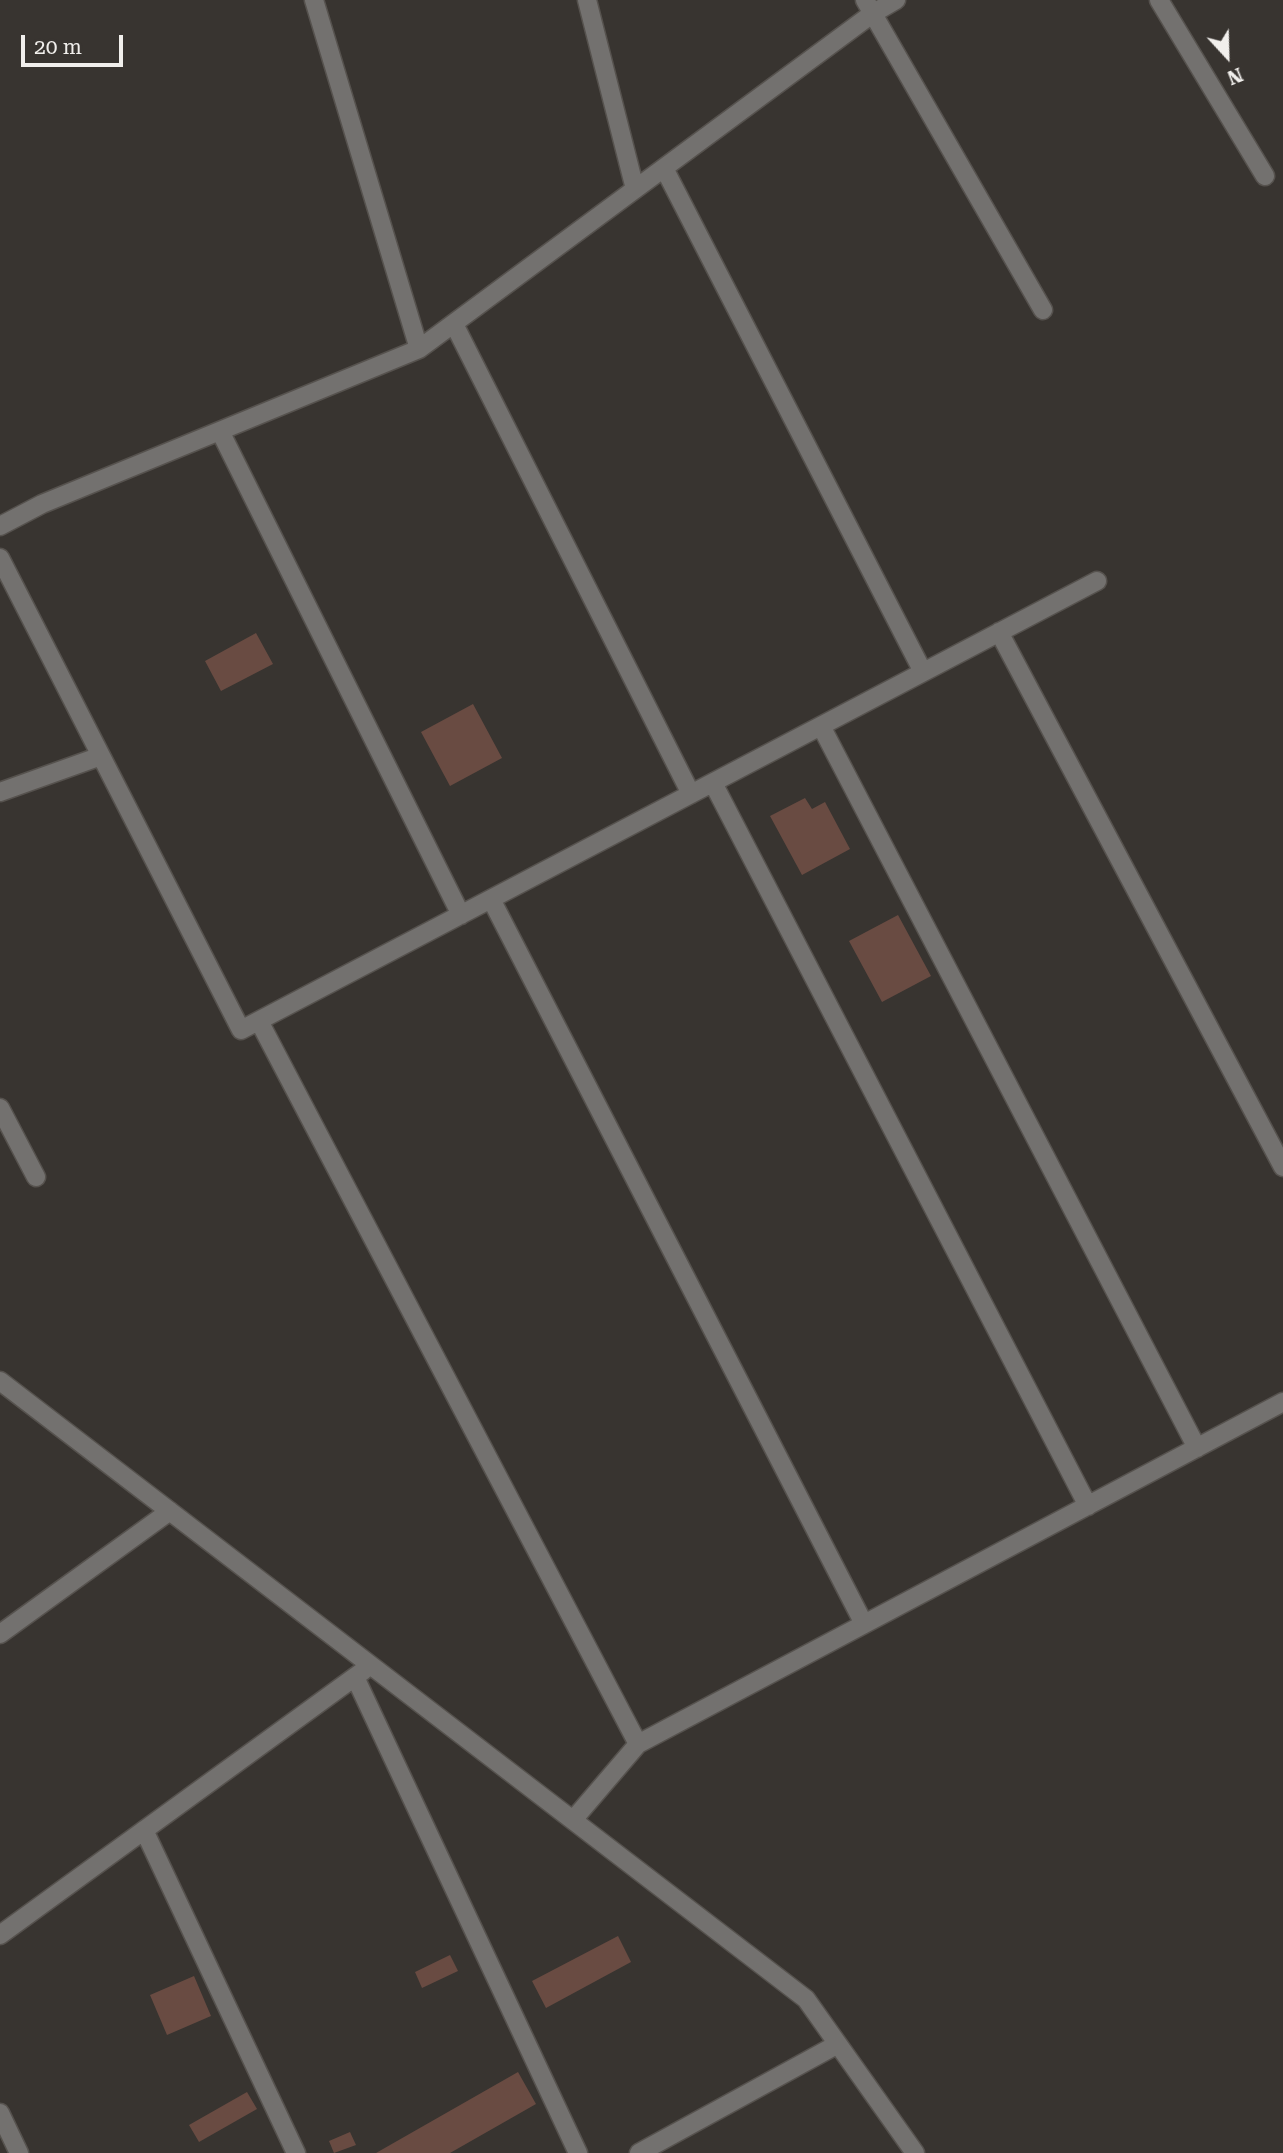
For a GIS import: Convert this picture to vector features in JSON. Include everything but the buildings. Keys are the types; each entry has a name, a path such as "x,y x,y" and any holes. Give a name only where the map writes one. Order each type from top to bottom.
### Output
{"street":[{"path":"314,0 419,349"},
{"path":"587,0 635,189"},
{"path":"0,526 42,504 419,349 664,167 868,7 896,0"},
{"path":"1159,0 1265,176"},
{"path":"868,7 1043,310"},
{"path":"664,167 923,672"},
{"path":"453,324 691,794"},
{"path":"220,431 461,915"},
{"path":"0,558 242,1030 1097,581"},
{"path":"999,632 1283,1167"},
{"path":"821,726 1197,1448"},
{"path":"0,792 102,756"},
{"path":"713,783 1088,1506"},
{"path":"491,899 864,1624"},
{"path":"259,1021 638,1744"},
{"path":"0,1108 36,1177"},
{"path":"0,1381 806,1998 915,2153"},
{"path":"573,1820 638,1744 1283,1402"},
{"path":"0,1634 170,1511"},
{"path":"0,1935 372,1665"},
{"path":"355,1677 578,2153"},
{"path":"144,1830 296,2153"},
{"path":"639,2153 838,2044"},
{"path":"0,2113 19,2153"}]}
